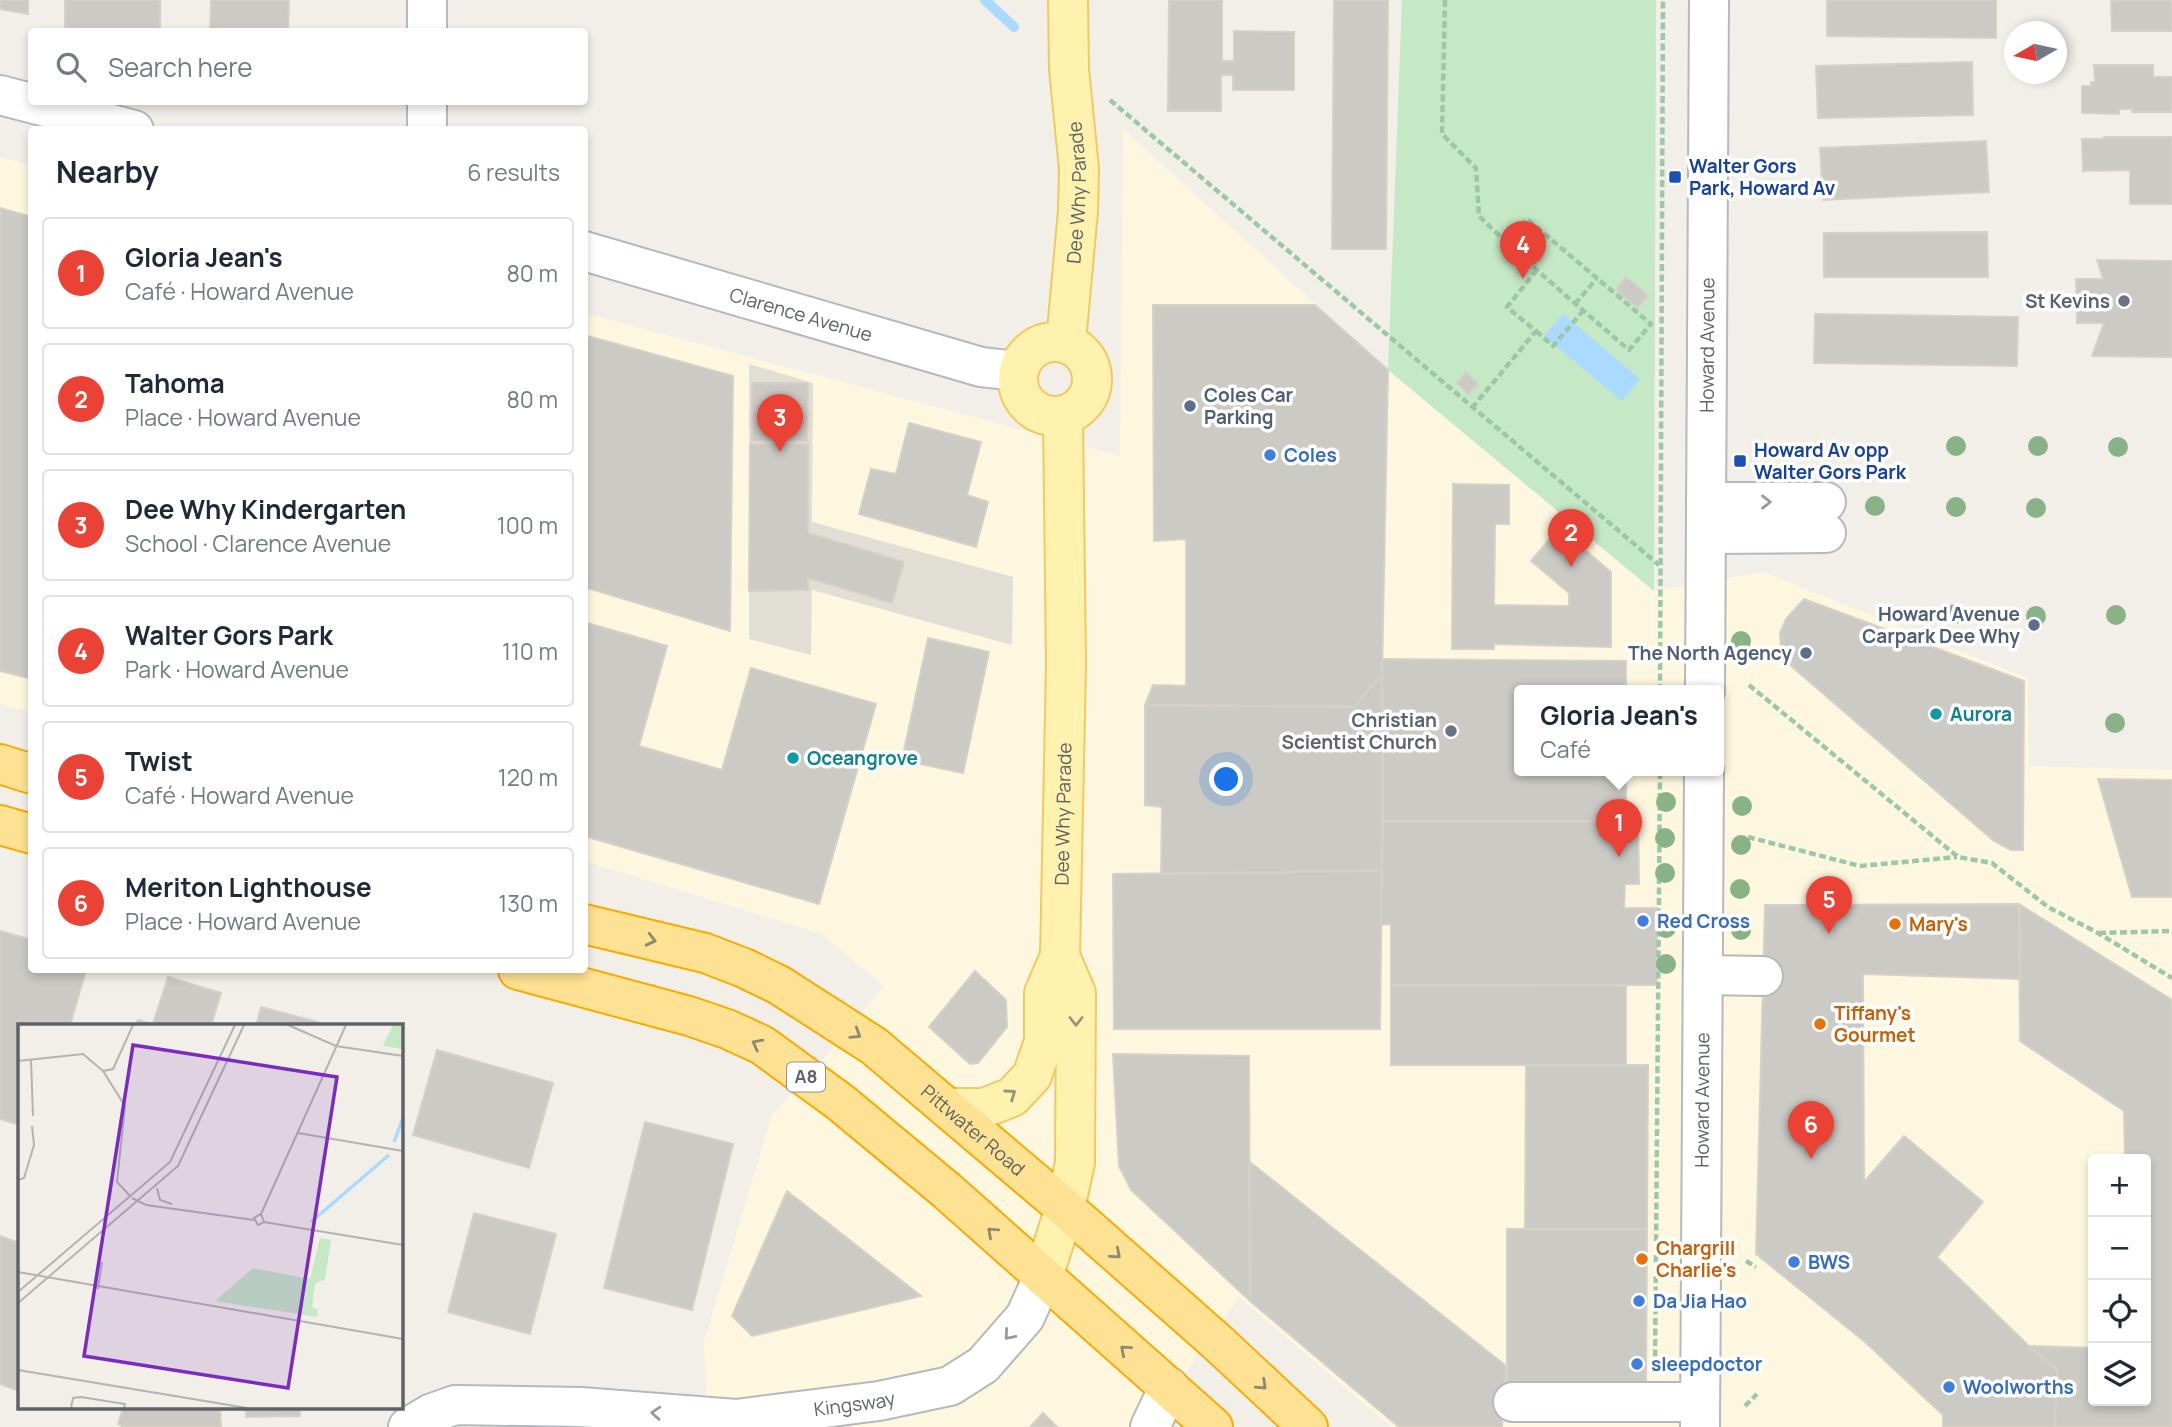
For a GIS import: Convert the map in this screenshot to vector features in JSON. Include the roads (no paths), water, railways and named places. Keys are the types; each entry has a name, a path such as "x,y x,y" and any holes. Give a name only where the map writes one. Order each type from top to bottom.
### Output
{"highway":[{"path":"0,764 28,773"},
{"path":"0,825 28,833"},
{"name":"Pittwater Road","path":"588,925 705,953 779,985 874,1046 1065,1208 1217,1342 1308,1427"},
{"name":"A8","path":"529,973 689,1016 762,1045 841,1102 1213,1427"}],"main road":[{"name":"Dee Why Parade","path":"1066,342 1079,179 1069,69 1068,0"},
{"path":"1053,341 1066,342 1077,348 1091,367 1090,392 1084,403 1075,411 1063,416 1051,416 1028,406 1017,384 1018,371 1022,359 1030,350 1053,341"},
{"name":"Dee Why Parade","path":"1043,1277 1065,1208 1075,1163 1076,993 1060,956 1066,665 1063,416"},
{"path":"947,1108 984,1108 1012,1097 1032,1076 1044,1042 1044,993 1060,956"}],"street":[{"path":"427,28 428,0"},
{"name":"Howard Avenue","path":"1705,685 1709,0"},
{"path":"0,95 28,102"},
{"path":"38,105 119,126"},
{"path":"427,105 427,126"},
{"name":"Clarence Avenue","path":"588,252 981,368 1018,371"},
{"path":"1706,518 1826,517"},
{"name":"Howard Avenue","path":"1700,1414 1704,776"},
{"path":"1703,975 1763,976"},
{"name":"Kingsway","path":"408,1427 455,1405 582,1407 736,1419 879,1401 950,1386 983,1365 1025,1317 1043,1277"},
{"path":"1150,1427 1168,1387"},
{"path":"1513,1402 1700,1414"}],"water":[{"path":"1563,314 1640,379 1622,401 1544,336"}],"waterway":[{"path":"985,0 1014,27"}],"place":[{"name":"Walter Gors Park, Howard Av","path":"1675,177"},
{"name":"Walter Gors Park","path":"1523,279"},
{"name":"St Kevins","path":"2124,301"},
{"name":"Coles Car Parking","path":"1190,406"},
{"name":"Dee Why Kindergarten","path":"780,452"},
{"name":"Coles","path":"1270,455"},
{"name":"Howard Av opp Walter Gors Park","path":"1740,461"},
{"name":"Tahoma","path":"1571,567"},
{"name":"Howard Avenue Carpark Dee Why","path":"2034,625"},
{"name":"The North Agency","path":"1806,653"},
{"name":"Aurora","path":"1936,714"},
{"name":"Christian Scientist Church","path":"1451,731"},
{"name":"Oceangrove","path":"793,758"},
{"name":"Gloria Jean's","path":"1619,857"},
{"name":"Red Cross","path":"1643,921"},
{"name":"Mary's","path":"1895,924"},
{"name":"Twist","path":"1829,934"},
{"name":"Tiffany's Gourmet","path":"1820,1024"},
{"name":"Meriton Lighthouse","path":"1811,1159"},
{"name":"Chargrill Charlie's","path":"1642,1259"},
{"name":"BWS","path":"1794,1262"},
{"name":"Da Jia Hao","path":"1639,1301"},
{"name":"sleepdoctor","path":"1637,1364"},
{"name":"Woolworths","path":"1949,1387"}]}
